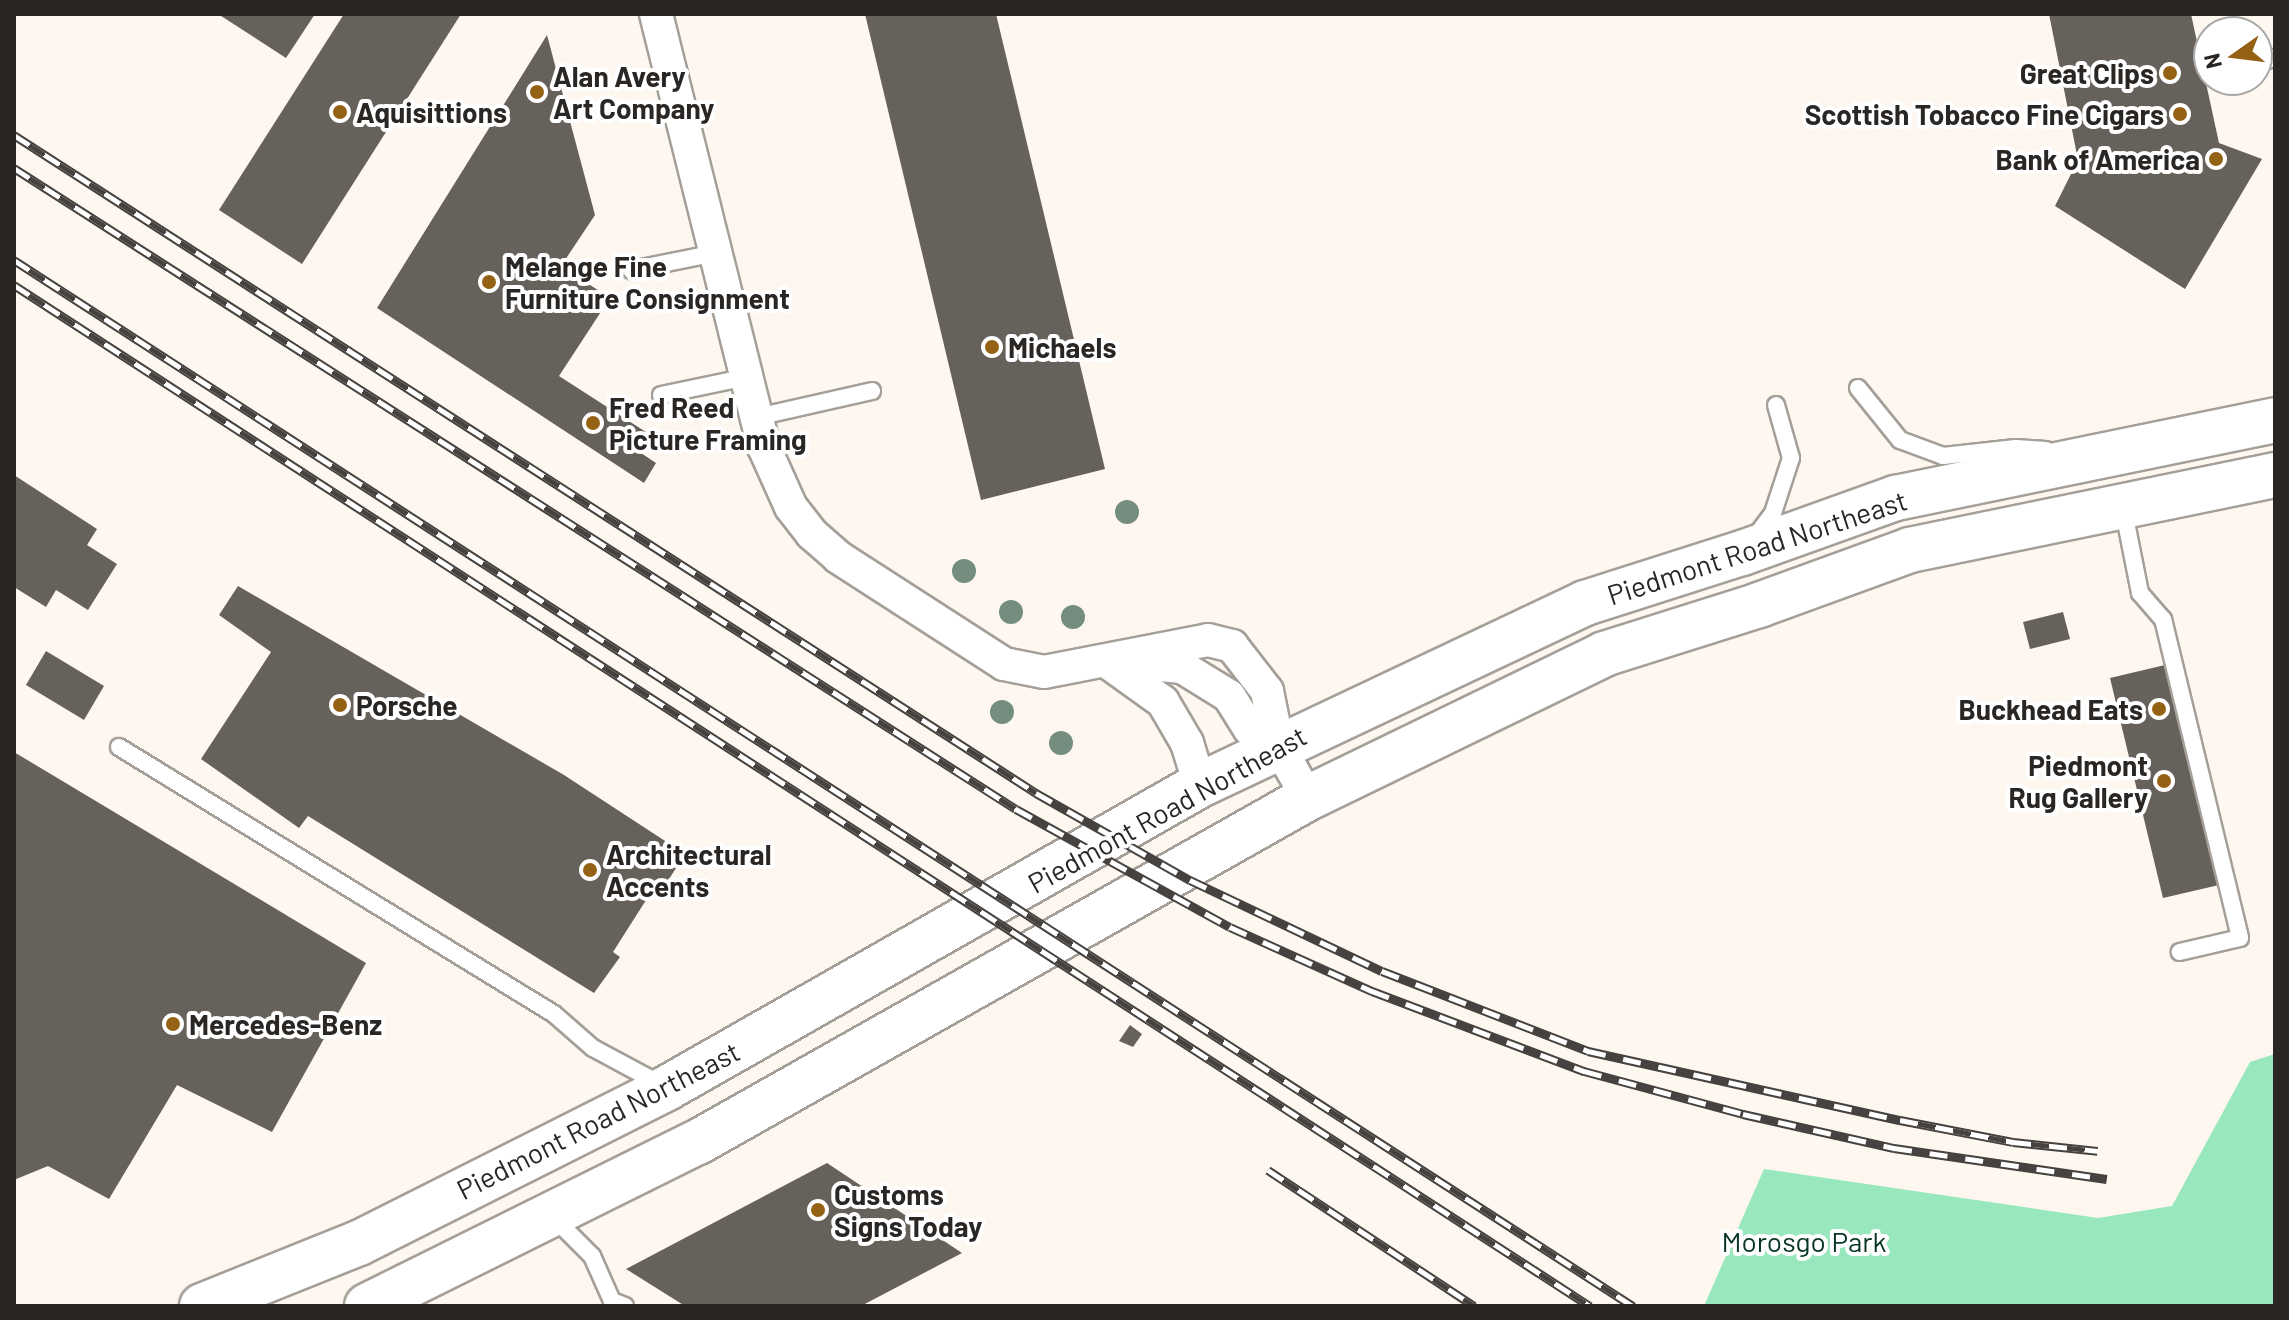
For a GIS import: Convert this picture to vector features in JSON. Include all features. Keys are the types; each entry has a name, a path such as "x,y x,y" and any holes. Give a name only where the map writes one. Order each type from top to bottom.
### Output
{"main road":[{"name":"Piedmont Road Northeast","path":"202,1306 359,1243 667,1088 1200,785 1278,745 1585,603 1742,553 1896,498 2020,475 2275,420"},
{"name":"Piedmont Road Northeast","path":"382,1303 698,1142 1308,798 1604,654 1759,605 1910,550 2275,475"}],"street":[{"path":"656,14 764,447 791,507 812,534 838,557 1004,664 1044,672 1208,640 1232,646 1267,691 1278,745 1308,798"},
{"path":"1104,659 1182,667 1229,696 1250,729 1278,745"},
{"path":"1104,659 1163,702 1187,743 1200,785"}],"lane":[{"path":"631,270 716,253"},
{"path":"661,395 747,377"},
{"path":"1858,388 1900,440 1943,456 2016,448 2111,453"},
{"path":"757,417 872,391"},
{"path":"1742,553 1773,513 1791,458 1776,405"},
{"path":"2123,506 2140,593 2163,619 2240,938 2180,952"},
{"path":"119,747 554,1014 593,1048 667,1088"},
{"path":"551,1215 592,1256 612,1301 625,1306"}],"green space":[{"name":"Morosgo Park","path":"2275,1054 2275,1306 1704,1306 1764,1169 2098,1218 2172,1206 2250,1062"}],"building":[{"path":"218,14 315,14 286,58"},
{"name":"Aquisittions","path":"344,14 461,14 302,264 219,210"},
{"path":"865,14 996,14 1105,469 981,500"},
{"path":"2049,14 2191,14 2193,96 2209,96 2219,143 2262,159 2185,289 2055,206 2078,160"},
{"name":"Melange Fine Furniture Consignment","path":"547,35 595,215 561,266 610,298 559,376 649,434 638,451 656,463 644,483 377,308"},
{"path":"14,475 97,529 87,545 117,564 88,610 56,590 46,607 14,587"},
{"name":"Porsche","path":"238,586 564,775 685,854 662,890 655,886 613,952 620,957 594,993 308,816 299,828 201,759 271,652 219,615"},
{"path":"2063,612 2070,639 2030,649 2023,622"},
{"path":"46,651 104,686 84,720 26,685"},
{"name":"Piedmont Rug Gallery","path":"2165,665 2219,885 2163,898 2110,678"},
{"name":"Mercedes-Benz","path":"14,752 366,963 272,1132 177,1085 109,1199 48,1166 14,1180"},
{"path":"1130,1025 1142,1034 1133,1047 1119,1041"},
{"name":"Customs Signs Today","path":"827,1163 962,1253 861,1306 685,1306 626,1269"}],"railway":[{"path":"14,135 1036,793 1190,880 1382,971 1588,1051 1900,1120 2013,1142 2098,1151"},
{"path":"14,168 1016,809 1230,927 1372,991 1584,1071 1743,1114 1894,1148 2107,1179"},
{"path":"14,260 1633,1306"},
{"path":"14,285 1590,1306"},
{"path":"1268,1170 1474,1306"}],"place":[{"name":"Great Clips","path":"2170,73"},
{"name":"Alan Avery Art Company","path":"537,92"},
{"name":"Aquisittions","path":"340,112"},
{"name":"Scottish Tobacco Fine Cigars","path":"2180,114"},
{"name":"Bank of America","path":"2216,159"},
{"name":"Melange Fine Furniture Consignment","path":"489,282"},
{"name":"Michaels","path":"992,347"},
{"name":"Fred Reed Picture Framing","path":"593,423"},
{"name":"Porsche","path":"340,705"},
{"name":"Buckhead Eats","path":"2159,709"},
{"name":"Piedmont Rug Gallery","path":"2164,781"},
{"name":"Architectural Accents","path":"590,870"},
{"name":"Mercedes-Benz","path":"173,1024"},
{"name":"Customs Signs Today","path":"818,1210"}]}
